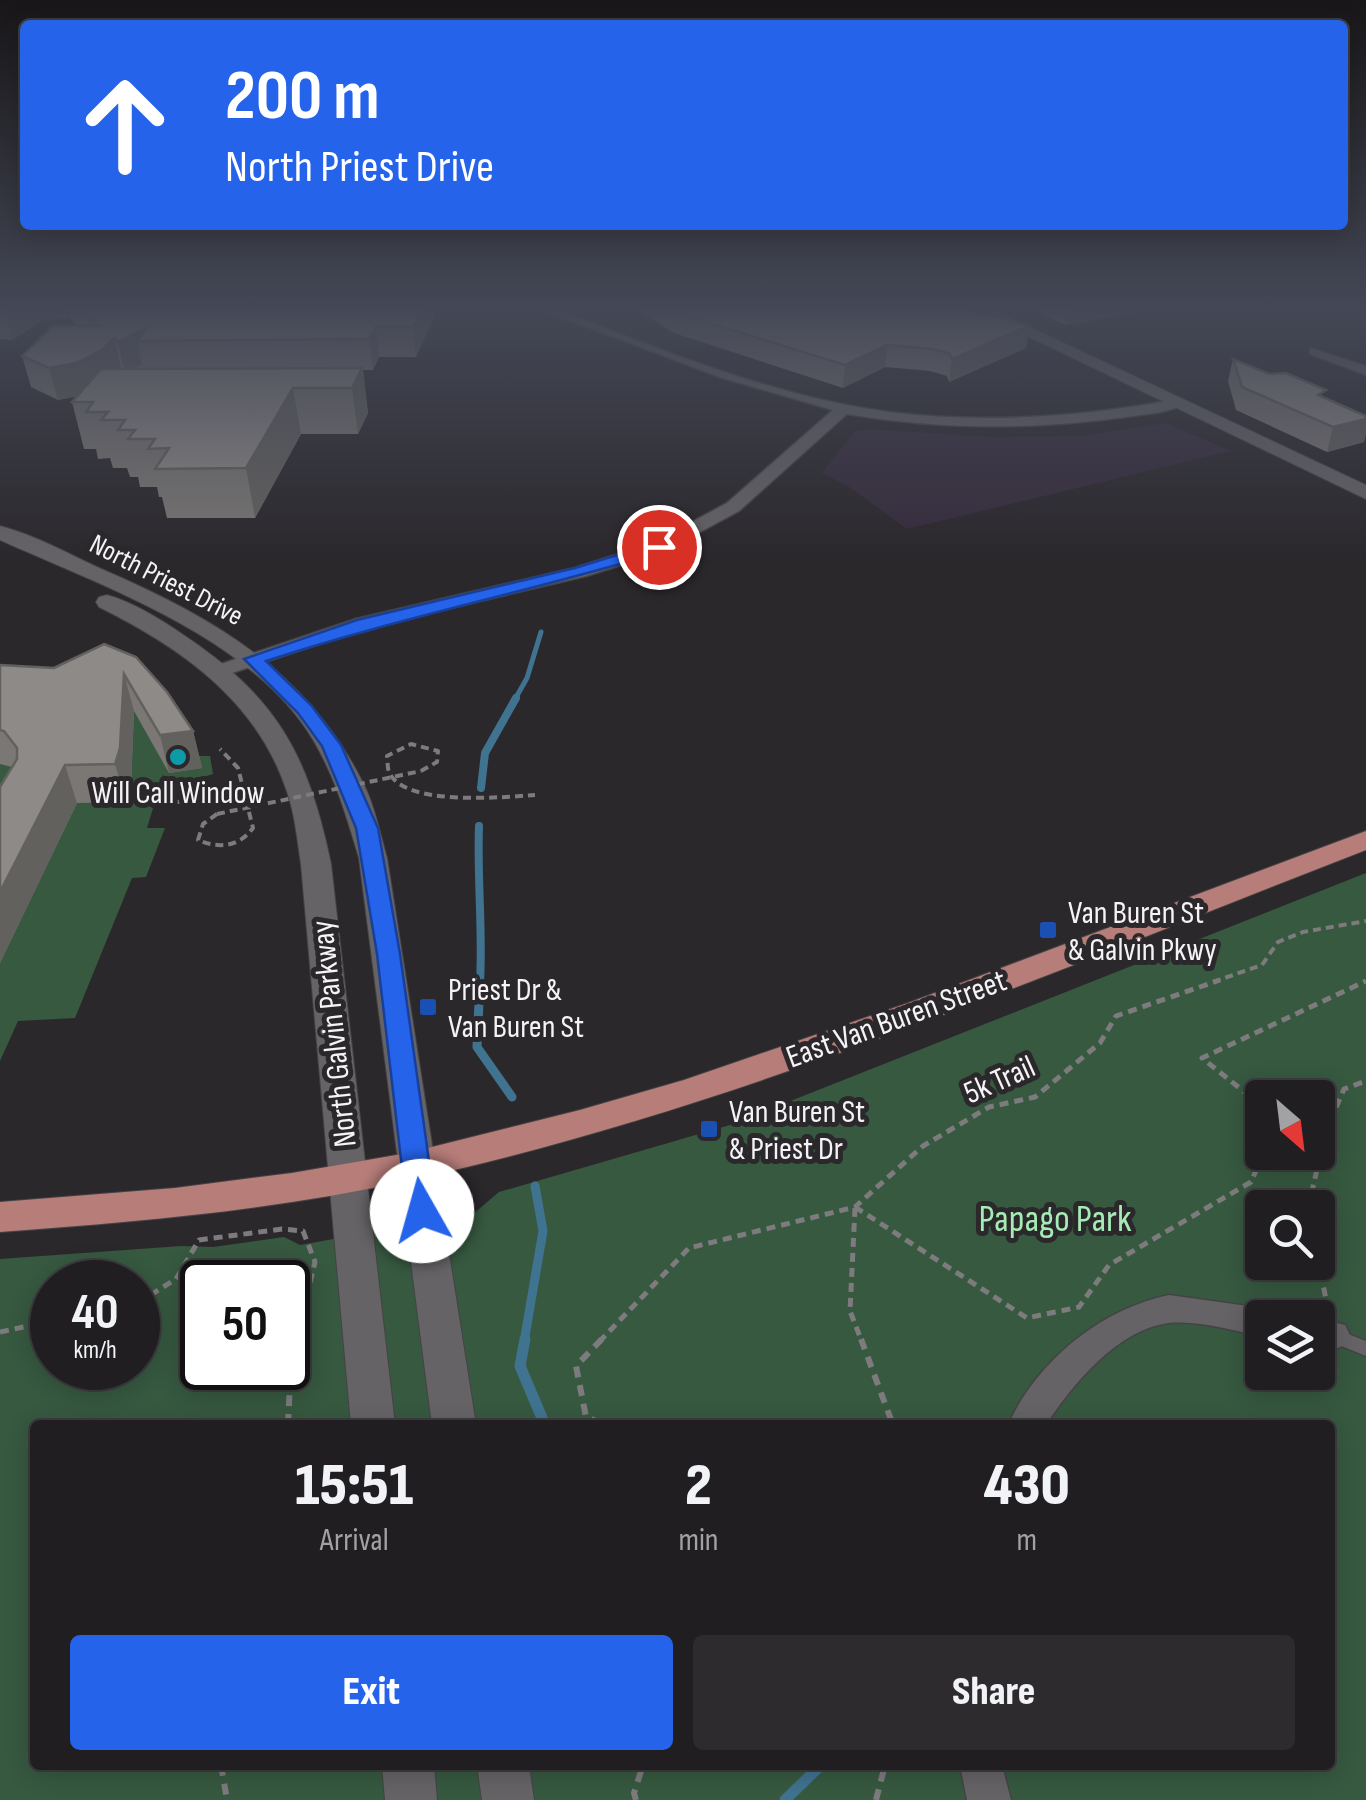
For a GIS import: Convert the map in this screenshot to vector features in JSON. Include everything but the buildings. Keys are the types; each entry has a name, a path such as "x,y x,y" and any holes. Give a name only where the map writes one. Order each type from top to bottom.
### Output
{"main road":[{"path":"1155,392 1366,492"},
{"name":"North Priest Drive","path":"0,532 176,611 254,659 304,709 332,745"},
{"name":"North Priest Drive","path":"0,553 155,626 219,671 270,730 290,766"},
{"name":"North Galvin Parkway","path":"332,745 359,804 370,843 453,1420"},
{"name":"North Galvin Parkway","path":"290,766 305,807 316,864 373,1420"},
{"name":"East Van Buren Street","path":"0,1217 160,1204 349,1177 570,1127 772,1064 1366,840"},
{"path":"408,1770 411,1800"},
{"path":"503,1770 508,1800"}],"street":[{"path":"784,392 845,408 920,418 996,422 1097,417 1178,403"},
{"path":"219,671 363,623 592,568 659,547 733,507 845,408"},
{"path":"1030,1420 1068,1367 1119,1327 1167,1309 1245,1320"},
{"path":"982,1770 988,1800"}],"lane":[{"path":"1335,1337 1366,1349"}],"path":[{"path":"220,749 235,761 246,798 250,814 252,828 247,838 229,846 208,846 198,840 198,830 203,822 218,814 236,810 254,806 273,802 292,799 328,791 366,783 384,779 402,775 421,772 438,762 438,752 432,747 412,744 387,756 386,767 395,784 409,790 446,795 535,794"},
{"path":"173,802 246,798"},
{"name":"5k Trail","path":"856,1206 923,1146 989,1107 1035,1097 1100,1043 1116,1016 1262,965 1278,942 1303,932 1366,921"},
{"path":"1245,1092 1202,1058 1366,981"},
{"path":"1309,1190 1344,1089 1366,1080"},
{"path":"592,1420 586,1418 576,1366 689,1248 856,1206 1028,1318 1080,1307 1109,1265 1250,1182 1256,1170"},
{"path":"856,1206 850,1311 891,1420"},
{"path":"160,1292 178,1278 199,1240 282,1229 303,1231 315,1262 292,1360 288,1420"},
{"path":"0,1332 30,1326"},
{"path":"221,1770 227,1800"},
{"path":"636,1800 634,1793 641,1770"},
{"path":"876,1800 884,1770"}],"shaded area":[{"path":"1166,423 1231,451 907,529 849,487 822,473 854,432 867,429 993,437 1081,436"}],"green space":[{"path":"0,681 153,688 172,697 156,704 198,756 210,756 213,774 177,785 163,775 147,828 165,828 146,877 132,878 75,1018 18,1021 0,1061"},
{"name":"Papago Park","path":"1366,873 1366,1800 0,1800 0,1259 213,1247 284,1237 300,1245 473,1214 499,1192 730,1125"}],"waterway":[{"path":"514,701 527,678 541,632"},
{"path":"481,788 485,753 516,698"},
{"path":"479,826 480,982"},
{"path":"480,980 477,1047 512,1097"},
{"path":"524,1342 543,1231 535,1186"},
{"path":"525,1339 520,1366 543,1420"},
{"path":"785,1800 816,1770"}],"place":[{"name":"Will Call Window","path":"178,757"},
{"name":"Van Buren St & Galvin Pkwy","path":"1048,930"},
{"name":"Priest Dr & Van Buren St","path":"428,1007"},
{"name":"Van Buren St & Priest Dr","path":"709,1129"}],"route":[{"path":"422,1211 367,828 332,745 304,709 254,659 363,623 580,572 659,547"}]}
